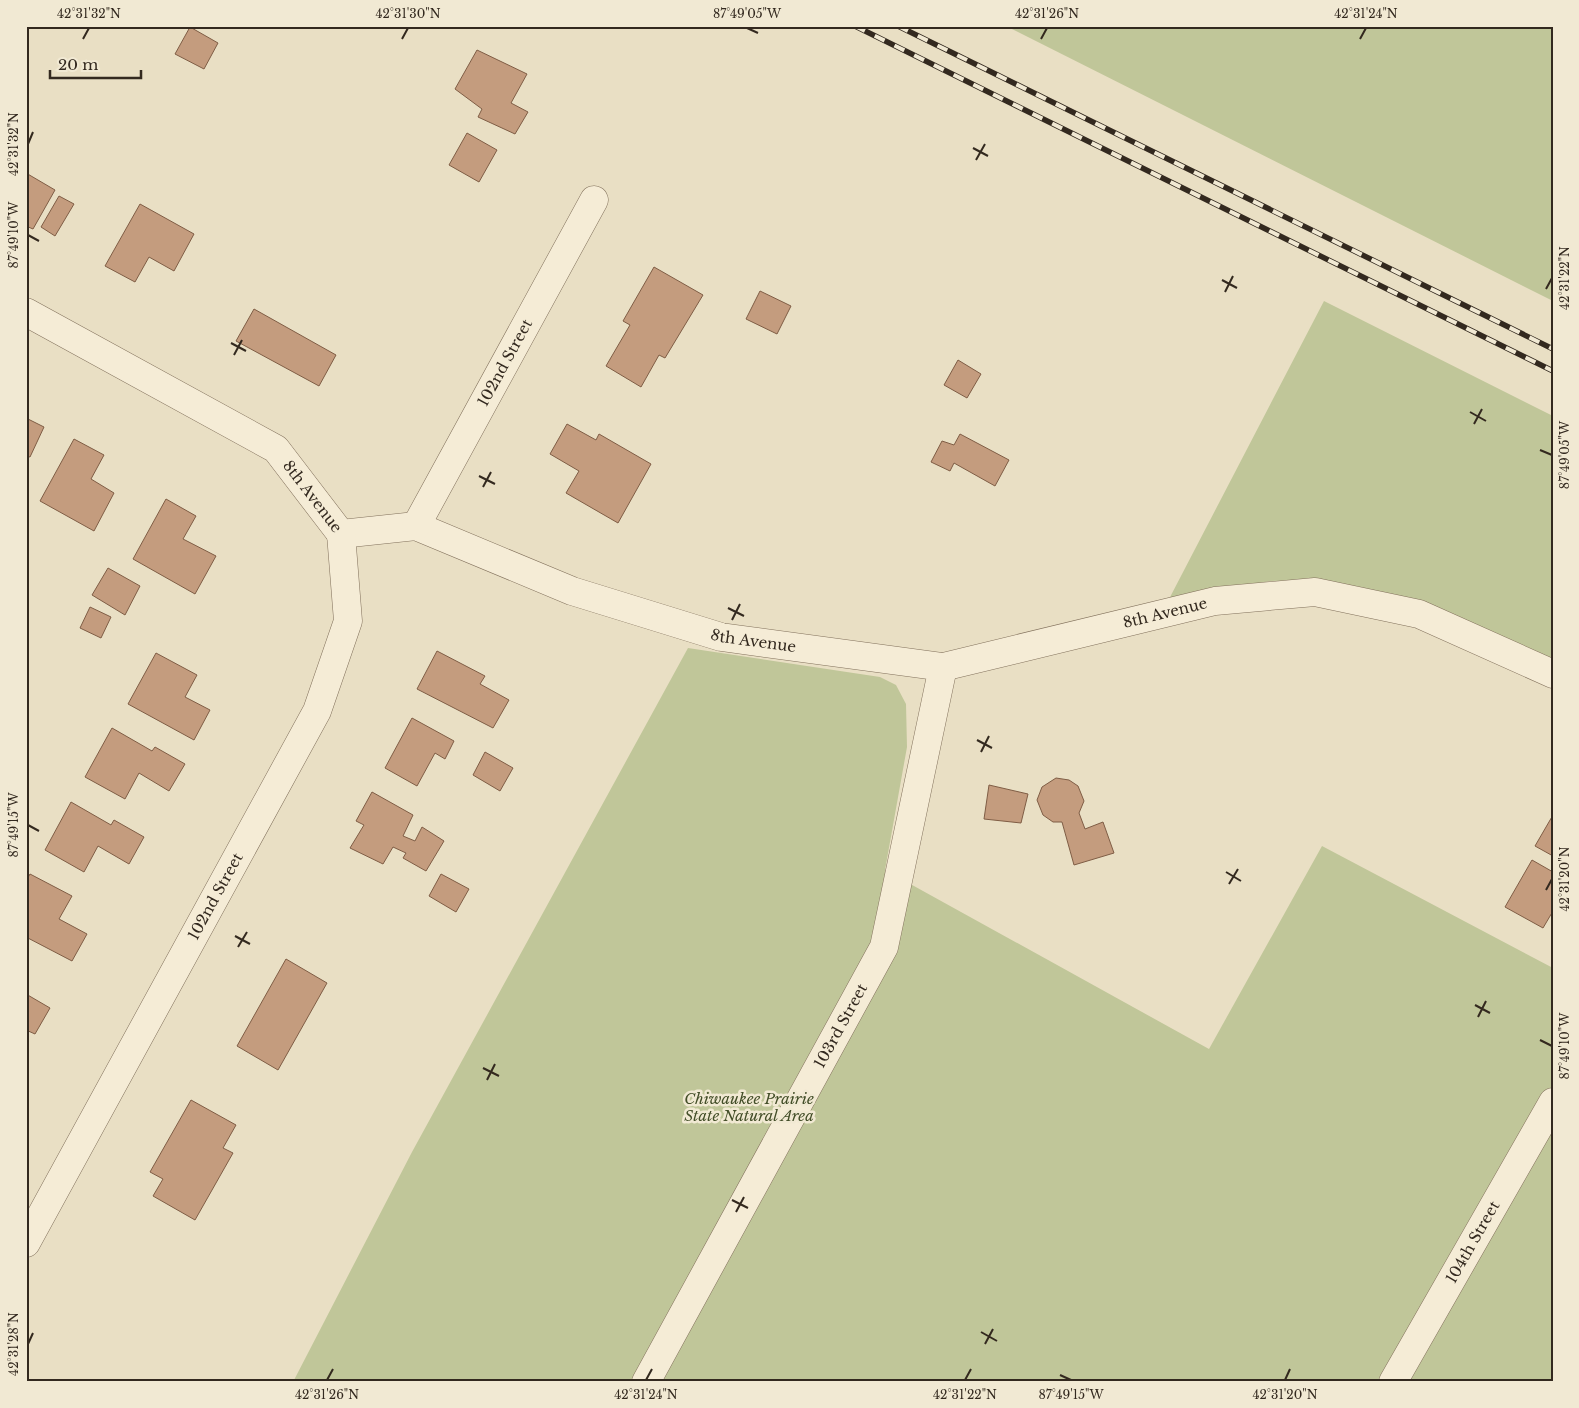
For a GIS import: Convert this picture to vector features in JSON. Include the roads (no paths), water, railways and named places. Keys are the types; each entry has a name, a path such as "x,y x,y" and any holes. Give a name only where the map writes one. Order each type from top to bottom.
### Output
{"street":[{"name":"102nd Street","path":"416,526 594,200"},
{"name":"8th Avenue","path":"26,312 276,449 341,534 416,526 572,591 721,637 943,667 1214,601 1315,592 1419,614 1553,674"},
{"name":"102nd Street","path":"26,1243 318,710 348,620 341,534"},
{"name":"103rd Street","path":"646,1382 884,947 943,667"},
{"name":"104th Street","path":"1393,1382 1553,1102"}],"railway":[{"path":"855,26 1553,371"},
{"path":"898,26 1553,349"}],"park label":[{"name":"Chiwaukee Prairie State Natural Area","path":"749,1108"}]}
